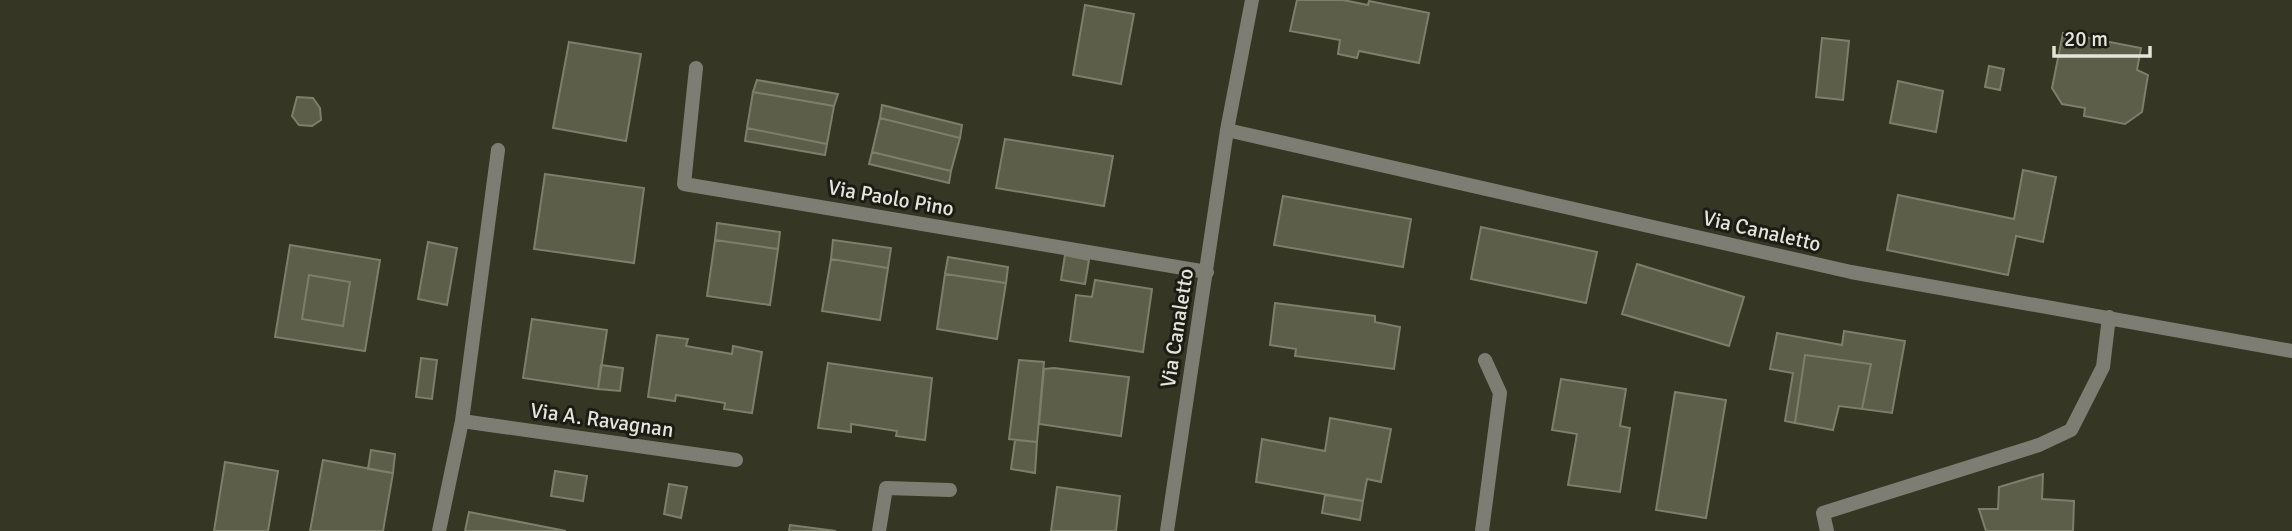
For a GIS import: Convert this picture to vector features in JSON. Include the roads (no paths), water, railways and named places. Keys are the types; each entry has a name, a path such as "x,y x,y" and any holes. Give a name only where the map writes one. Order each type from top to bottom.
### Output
{"street":[{"name":"Via Canaletto","path":"1167,531 1227,130 1252,0"},
{"name":"Via Paolo Pino","path":"696,68 684,184 1207,272"},
{"name":"Via Canaletto","path":"1227,130 1852,272 2292,351"},
{"path":"439,531 461,421 498,150"},
{"path":"1827,531 1822,513 2039,445 2071,430 2103,367 2109,317"},
{"path":"1482,531 1500,393 1485,360"},
{"name":"Via A. Ravagnan","path":"461,421 736,460"},
{"path":"879,531 886,488 950,490"}]}
